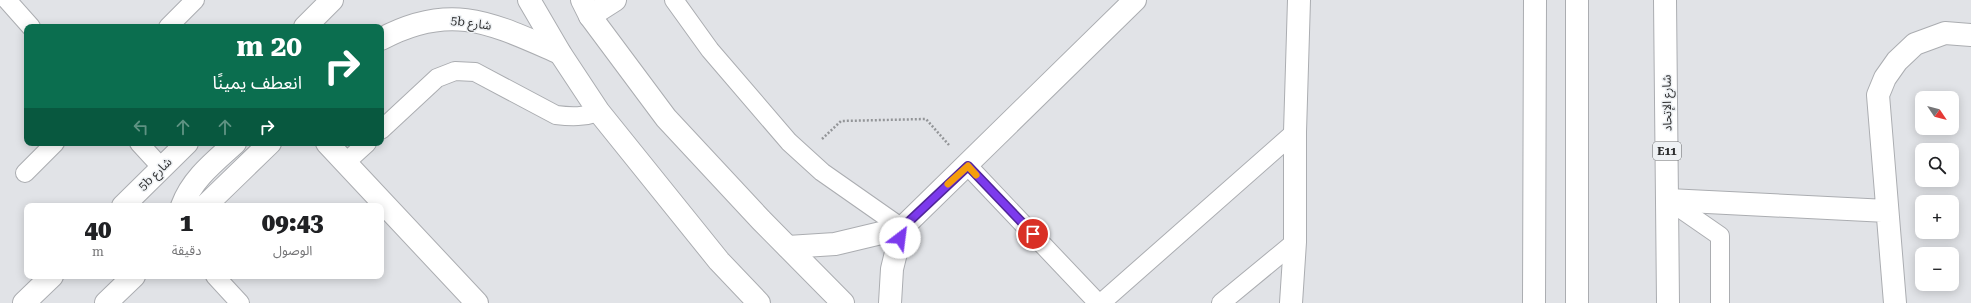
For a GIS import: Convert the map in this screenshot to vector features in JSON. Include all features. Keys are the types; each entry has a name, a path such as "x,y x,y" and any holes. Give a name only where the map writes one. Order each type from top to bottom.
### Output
{"street":[{"path":"308,24 332,0"},
{"path":"529,0 560,53 599,112 718,261 759,303"},
{"path":"615,0 586,8 666,118 843,303"},
{"path":"788,247 835,244 902,228 968,166 1135,0"},
{"path":"1291,303 1295,242 1295,132 1299,0"},
{"path":"1534,0 1534,303"},
{"path":"1577,0 1577,303"},
{"name":"شارع الإتحاد","path":"1665,0 1668,303"},
{"name":"5b شارع","path":"384,37 398,30 419,23 440,19 461,19 482,22 502,28 560,53"},
{"path":"1895,303 1878,95 1885,78 1897,61 1915,44 1945,33 1971,35"},
{"name":"5b شارع","path":"126,203 184,146"},
{"path":"184,203 199,176 232,146"},
{"path":"209,203 267,146"},
{"path":"330,146 383,203"},
{"path":"1668,200 1887,211"},
{"path":"384,204 477,303"},
{"path":"890,303 892,269 902,228"},
{"path":"24,303 49,279"},
{"path":"106,303 131,279"}],"lane":[{"path":"7,0 28,24"},
{"path":"171,24 195,0"},
{"path":"674,0 710,50 774,126 822,172 902,228"},
{"path":"384,127 437,78 455,71 475,72 556,115 578,117 599,112"},
{"path":"968,166 1099,303 1295,132"},
{"path":"25,173 52,146"},
{"path":"142,146 162,168"},
{"path":"345,162 364,146"},
{"path":"1668,200 1720,236 1720,303"},
{"path":"1221,303 1295,242"},
{"path":"218,279 240,303"}],"path":[{"path":"804,156 840,121 926,119 968,166"}],"slow traffic":[{"path":"948,184 968,166 976,175"}],"route":[{"path":"900,238 902,228 968,166 1033,234"}]}
